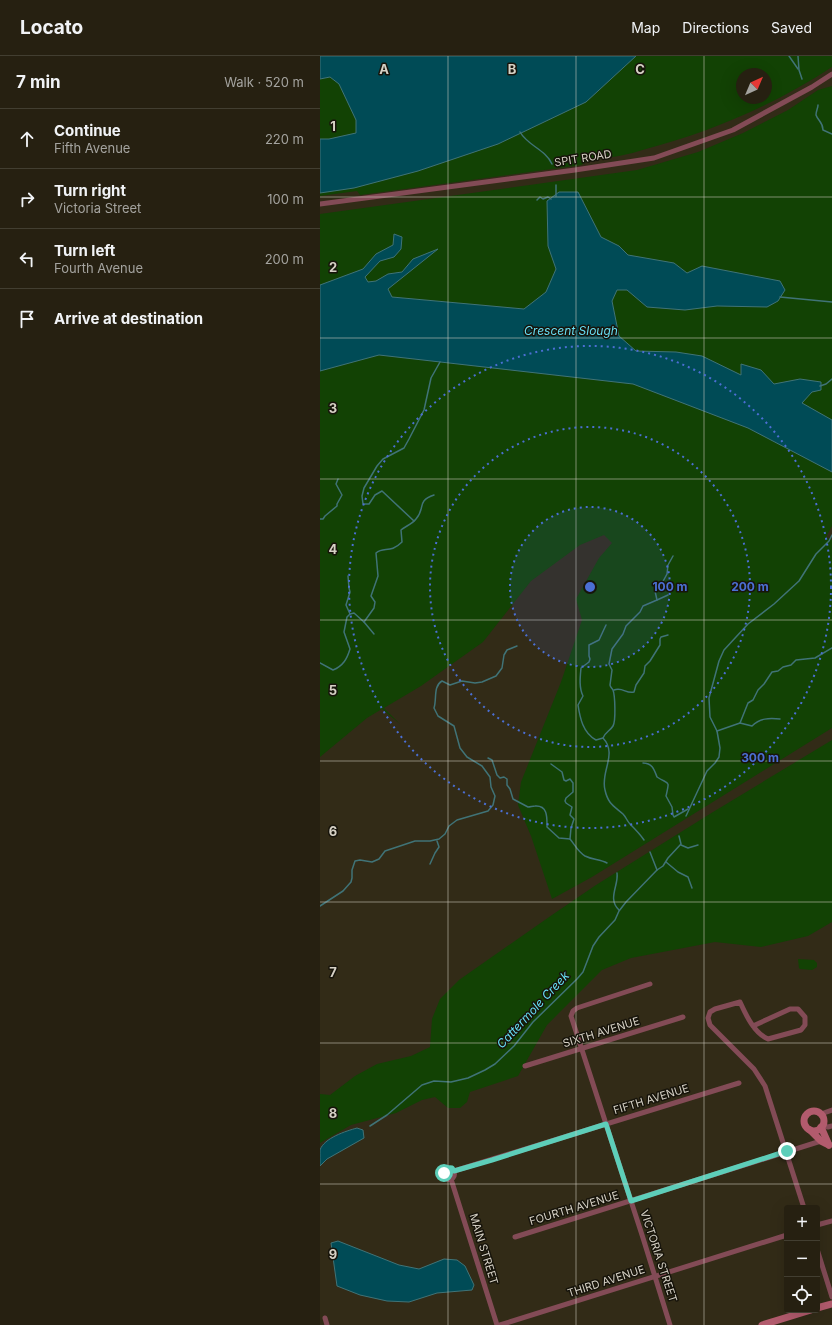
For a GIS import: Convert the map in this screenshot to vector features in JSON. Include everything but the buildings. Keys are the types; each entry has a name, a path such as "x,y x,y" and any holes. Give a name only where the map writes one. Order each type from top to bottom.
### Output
{"street":[{"name":"SPIT ROAD","path":"320,204 654,158 733,130 812,87 832,74"},
{"name":"VICTORIA STREET","path":"650,984 577,1008 573,1011 571,1016 670,1325"},
{"path":"753,1026 790,1009 798,1009 805,1017 805,1025 801,1030 771,1039 767,1039 753,1026 740,1002 715,1009 710,1012 708,1018 710,1025 761,1078 787,1151 803,1205"},
{"name":"SIXTH AVENUE","path":"525,1066 683,1017"},
{"name":"FIFTH AVENUE","path":"454,1171 739,1083"},
{"path":"830,1147 805,1124 806,1115 813,1111 821,1114 832,1110"},
{"path":"810,1130 816,1130 822,1126 824,1120 821,1114"},
{"path":"822,1126 832,1126"},
{"path":"822,1126 830,1147"},
{"name":"FOURTH AVENUE","path":"515,1237 821,1140"},
{"path":"450,1168 454,1171 454,1176 451,1179 446,1178 444,1175 444,1171 450,1168"},
{"name":"MAIN STREET","path":"451,1179 499,1325"},
{"path":"820,1224 832,1221"},
{"name":"THIRD AVENUE","path":"499,1325 784,1236"},
{"path":"820,1259 832,1297"},
{"path":"820,1307 832,1304"},
{"path":"762,1325 801,1313"},
{"path":"325,1318 327,1325"}],"green space":[{"path":"320,56 832,56 832,67 772,102 772,68 736,68 736,104 768,104 742,116 695,134 636,152 594,159 581,165 360,195 357,191 320,196"},
{"path":"832,86 832,467 826,469 832,472 832,526 826,537 832,540 832,728 592,877 552,899 531,836 518,805 521,782 561,682 582,620 576,599 599,558 612,543 604,535 580,545 531,581 483,642 421,686 384,708 400,724 382,709 367,718 320,757 320,214 637,170 698,152 743,133 788,110 818,90"},
{"path":"832,740 832,922 808,936 761,947 715,942 631,958 602,970 547,1025 518,1076 470,1092 467,1102 460,1108 448,1108 435,1097 422,1100 396,1113 351,1125 320,1143 320,1094 330,1095 355,1076 377,1064 411,1056 430,1047 432,1019 440,999 459,980 596,885"},
{"path":"798,959 814,960 817,963 817,967 812,970 800,969"}],"water":[{"path":"320,56 636,56 586,102 498,144 418,171 354,188 320,193 320,139 329,139 356,133 356,120 339,84 330,77 320,79"},
{"name":"Crescent Slough","path":"559,192 578,192 601,237 619,246 628,255 674,263 687,273 702,266 780,281 785,290 778,301 767,307 717,306 685,310 647,307 627,290 617,290 612,301 619,336 636,351 676,352 702,356 741,375 741,364 761,370 774,384 800,379 821,382 821,390 812,392 802,403 832,420 832,472 748,428 633,384 379,355 320,371 320,285 363,269 376,254 393,245 394,234 402,237 401,249 394,257 380,261 365,277 368,282 376,281 388,274 402,272 413,259 438,249 388,289 392,297 524,309 546,292 556,269 548,246 547,201"},
{"path":"357,1128 363,1130 364,1138 327,1159 320,1166 320,1150 322,1146 336,1136"},
{"path":"338,1241 399,1265 419,1269 444,1259 457,1260 465,1266 474,1285 472,1290 437,1293 409,1302 387,1301 360,1295 337,1286 331,1243"}],"waterway":[{"path":"789,56 798,69"},
{"path":"798,56 799,70 802,79"},
{"path":"818,105 816,115 822,125 823,130 832,134"},
{"path":"520,132 523,137 545,155 552,164"},
{"path":"556,185 556,196"},
{"path":"537,200 540,197 543,199 548,197 551,199"},
{"path":"780,297 832,302"},
{"path":"414,521 382,491 375,495 369,504 363,504 362,496 364,488 383,459 404,448 424,410 431,378 440,362"},
{"path":"820,386 826,384 832,379"},
{"path":"320,519 323,519 337,506 342,495 336,484 338,479"},
{"path":"320,663 333,670 344,662 350,649 344,632 347,617 354,613 364,622 374,608 375,602 371,596 378,576 376,553 398,546 402,542 401,530 414,521 419,515 423,502 428,497 434,495"},
{"name":"Cattermole Creek","path":"686,816 707,771 719,757 720,748 717,731 710,717 709,698 719,661 724,650 748,624 774,604 799,581 816,554 829,541 832,535"},
{"path":"606,625 599,640 589,645 590,659 589,662 581,668 580,679 580,686 583,696 578,705 580,715 585,729 596,740 603,738 612,728 614,723 614,697 613,690 610,686 612,670 609,664 612,649 623,634 626,626 640,612 643,606 657,600 655,591 661,585 667,574 668,565 673,556"},
{"path":"348,576 350,592 346,605 350,614"},
{"path":"657,600 668,595"},
{"path":"364,622 374,634"},
{"path":"614,690 620,689 634,692 636,685 644,673 645,666 660,645 661,637 668,635"},
{"path":"320,906 343,891 351,882 352,870 355,861 360,860 372,862 379,859 385,851 415,841 430,841 439,839 445,834 449,826 457,820 488,811 493,805 495,796 491,787 490,777 482,766 467,757 460,748 454,726 438,716 434,708 437,686 442,681 450,685 462,681 475,683 482,682 496,676 502,668 504,655 507,650 517,646"},
{"path":"740,723 748,703 753,700 758,690 772,672 791,665 796,660 815,658 832,648"},
{"path":"717,731 740,723 752,726 758,721 765,719 780,719"},
{"path":"603,738 609,750 604,783 606,795 612,804 623,814 644,840"},
{"path":"488,758 492,760 497,775 500,778 504,777 507,779 507,785 513,799 528,807 539,806 545,810 547,827 559,838 570,839"},
{"path":"643,763 651,765 657,777 668,783 666,796 672,807 674,817 688,809"},
{"path":"551,764 562,772 564,780 566,781 570,779 573,783 573,792 566,798 565,801 572,807 570,815 574,819 570,839 578,850 585,856 607,863"},
{"name":"Cattermole Creek","path":"370,1126 387,1115 422,1085 434,1081 451,1082 468,1078 495,1064 514,1046 533,1022 583,972 593,946 599,937 615,920 619,911 626,902 657,870 663,866 681,844 679,836"},
{"path":"430,864 439,847 437,841"},
{"path":"681,845 688,848 698,845"},
{"path":"650,852 657,870"},
{"path":"666,862 678,872 688,877 692,888"},
{"path":"617,873 614,901 619,910"}],"route":[{"path":"444,1173 448,1168 452,1168 454,1171 606,1124 631,1201 787,1151"}]}
